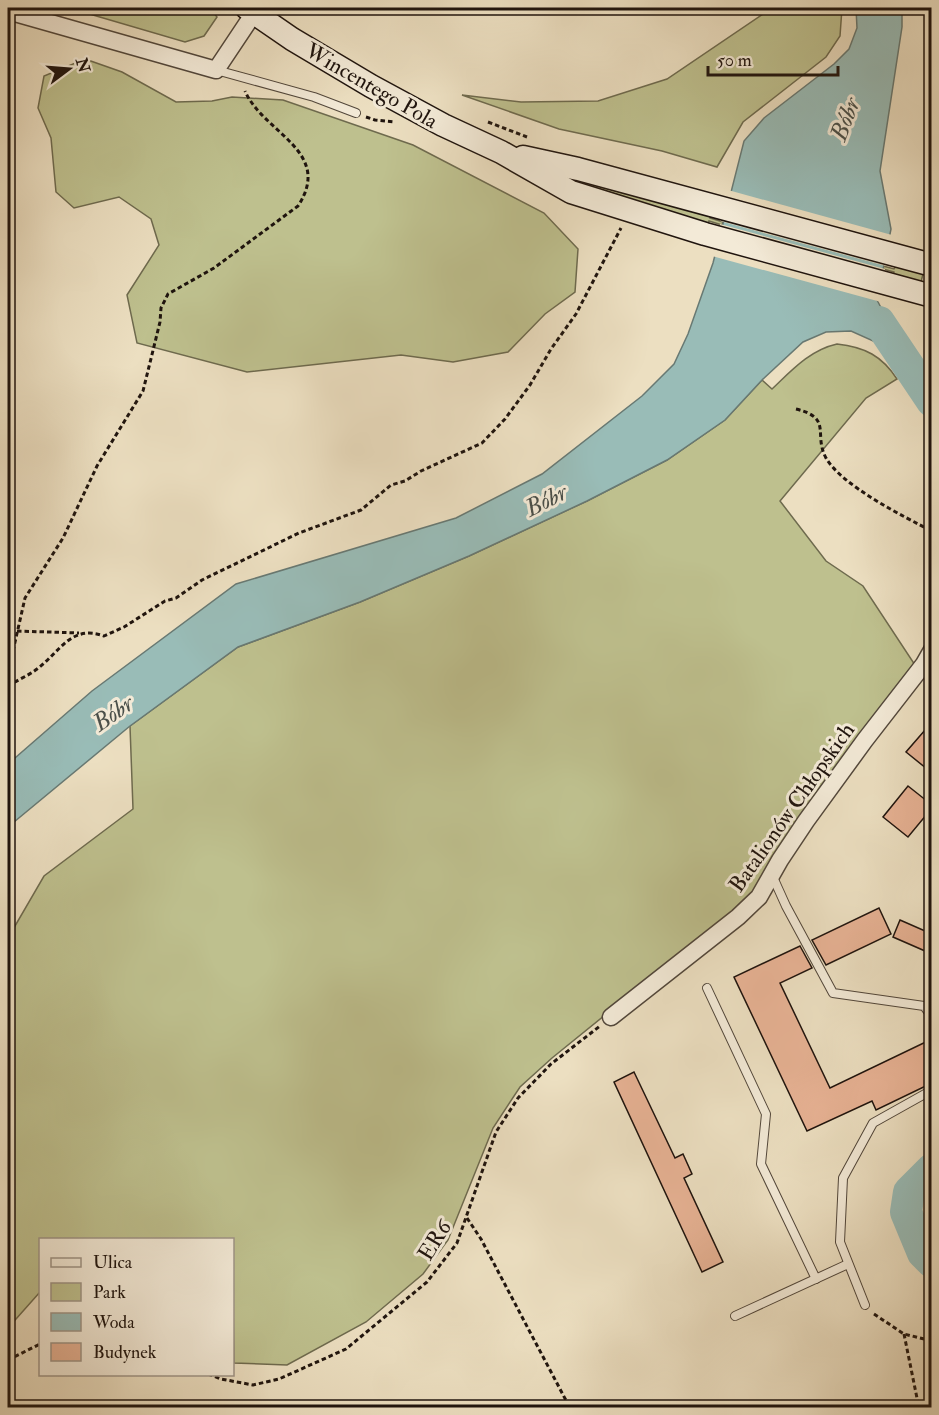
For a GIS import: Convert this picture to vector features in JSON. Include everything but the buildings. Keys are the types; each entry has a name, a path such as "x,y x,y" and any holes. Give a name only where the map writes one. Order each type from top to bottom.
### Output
{"main road":[{"name":"Wincentego Pola","path":"250,10 317,55 380,91 443,125 501,152"},
{"path":"501,152 578,169 932,266"},
{"path":"501,152 571,192 705,234 932,296"}],"street":[{"path":"8,11 216,70 250,10"},
{"name":"Batalionów Chłopskich","path":"611,1017 738,917 759,897 806,821 924,664 932,650"}],"lane":[{"path":"216,70 314,97 356,113"},
{"path":"772,874 786,906 833,993 924,1006 932,1017"},
{"path":"707,988 766,1114 761,1164 816,1279"},
{"path":"865,1305 840,1242 843,1178 873,1123 932,1090"},
{"path":"735,1316 848,1264"}],"path":[{"path":"8,673 25,598 63,538 97,466 143,391 160,322 161,308 168,294 214,268 298,206 306,194 310,179 306,163 298,150 250,103 239,77"},
{"path":"356,113 375,120 397,122 398,119"},
{"path":"484,121 530,137"},
{"path":"17,631 95,632 104,636 124,627 165,601 176,598 202,580 292,537 361,510 391,485 405,481 421,471 482,443 511,411 576,314 621,227"},
{"path":"796,409 810,413 818,420 826,457 837,470 869,496 932,531"},
{"path":"8,686 36,669 79,633"},
{"name":"ER6","path":"213,1376 253,1385 279,1379 346,1349 427,1282 457,1243 496,1132 518,1098 551,1064 611,1017"},
{"path":"466,1218 481,1239 570,1407"},
{"path":"865,1305 888,1325 904,1334 932,1341"},
{"path":"904,1334 919,1407"},
{"path":"8,1360 39,1344"}],"green space":[{"path":"69,8 210,8 217,17 204,36 185,42"},
{"path":"772,8 842,8 840,36 826,57 743,122 717,167 662,151 559,129 462,95 521,102 598,101 667,79"},
{"path":"85,59 122,72 176,102 212,101 232,97 283,100 413,145 544,213 578,249 575,292 545,314 508,352 453,362 401,355 247,372 137,343 127,295 159,245 151,219 119,197 74,208 56,192 51,138 38,108 44,76"},
{"path":"575,179 711,215 710,218 723,222 722,225 709,221 708,225 574,183"},
{"path":"883,266 894,269 896,266 923,274 921,282 893,276 894,272 883,269"},
{"path":"837,344 864,350 885,364 897,379 866,398 780,501 826,561 863,586 915,665 747,900 552,1058 520,1087 493,1128 448,1240 423,1274 366,1322 287,1365 234,1363 234,1238 39,1238 39,1293 8,1328 8,938 44,876 133,809 130,726 238,647 360,602 469,556 587,501 667,460 725,420 762,380 772,389 794,368 827,347"}],"water":[{"name":"Bóbr","path":"856,8 902,8 902,27 880,171 891,229 877,300 906,355 899,360 889,348 851,331 826,332 803,342 762,380 725,420 667,460 587,501 469,556 360,602 238,647 130,726 8,827 8,764 92,691 236,584 456,518 542,474 642,396 674,364 688,334 713,263 744,141 764,118 834,64 849,49 857,28"}],"pier":[{"path":"728,190 892,235 886,266 720,221"},
{"path":"720,224 885,269 881,302 712,256"}],"waterway":[{"path":"879,322 932,401"},
{"path":"932,1169 909,1192 906,1212 923,1253 932,1262"}]}
